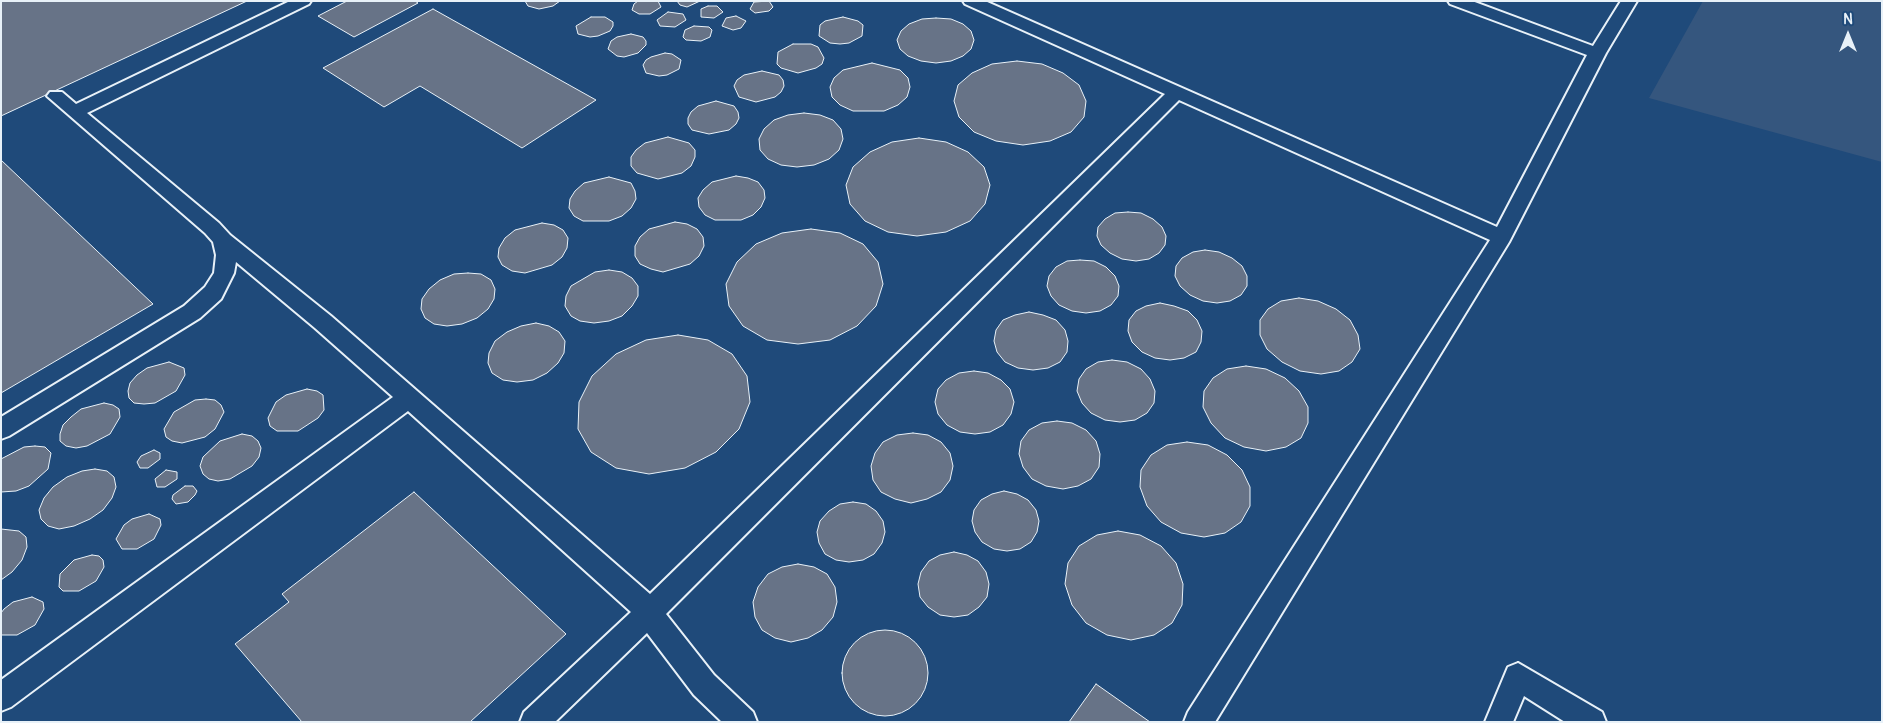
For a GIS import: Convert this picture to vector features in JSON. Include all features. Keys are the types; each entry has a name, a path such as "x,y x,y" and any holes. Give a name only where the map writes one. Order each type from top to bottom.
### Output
{"lane":[{"path":"74,112 303,1"},
{"path":"971,1 1502,237"},
{"path":"1456,1 1598,53"},
{"path":"1198,722 1502,237 1598,53 1629,1"},
{"path":"534,722 649,613 1177,92"},
{"path":"56,96 212,228 223,240 323,322 636,596 704,685 743,722"},
{"path":"1,429 192,312 212,293 224,273 226,255 223,240"},
{"path":"1,697 410,398"},
{"path":"1499,722 1518,677 1592,722"}],"shaded area":[{"path":"1703,1 1882,1 1882,162 1649,98"}],"building":[{"path":"1,1 247,1 1,116"},
{"path":"347,1 415,1 418,3 354,37 318,16"},
{"path":"525,1 560,1 553,6 539,9 528,6"},
{"path":"638,1 658,1 661,7 650,14 639,14 632,10 634,4"},
{"path":"677,1 700,1 687,7 680,5"},
{"path":"769,1 773,7 769,11 755,13 750,9 754,2"},
{"path":"708,6 717,6 723,12 714,18 701,17 701,9"},
{"path":"433,9 596,100 522,148 420,86 384,107 323,68"},
{"path":"668,12 683,14 686,20 675,27 660,26 657,20"},
{"path":"736,16 746,21 741,28 733,30 722,26 726,18"},
{"path":"591,17 605,17 613,22 613,26 610,31 598,36 590,37 578,34 576,26"},
{"path":"843,17 858,21 863,25 862,36 849,43 840,44 830,43 819,36 820,25 825,21"},
{"path":"922,19 951,19 963,24 971,31 974,40 971,49 963,56 951,61 936,63 921,61 908,56 900,49 897,40 901,31 909,24"},
{"path":"694,26 709,27 712,30 710,37 701,41 686,40 683,37 685,30"},
{"path":"631,34 643,37 646,41 646,45 638,53 624,57 617,56 608,49 611,41 617,37"},
{"path":"793,44 811,44 818,47 824,58 822,64 816,68 798,73 781,68 777,64 778,52"},
{"path":"665,53 672,54 681,60 679,69 667,75 659,76 646,73 643,65 646,60"},
{"path":"1017,61 1042,64 1063,73 1079,85 1086,101 1084,117 1071,132 1050,141 1023,145 996,141 974,132 959,117 954,101 958,85 972,73 992,64"},
{"path":"872,63 900,70 908,78 910,87 907,97 898,105 884,111 853,111 840,105 832,97 830,87 834,78 843,70"},
{"path":"762,71 779,75 783,80 784,86 781,92 775,97 756,102 739,97 734,86 737,80 744,75"},
{"path":"716,101 734,106 739,118 736,124 729,130 709,134 692,130 688,124 691,112 698,106"},
{"path":"804,113 820,115 833,120 841,129 843,139 839,150 829,159 814,165 797,167 781,165 768,159 760,150 759,139 764,129 774,120 788,115"},
{"path":"668,137 689,143 695,150 695,157 691,166 682,173 658,179 637,173 631,166 631,157 636,150 645,143"},
{"path":"919,138 946,142 968,152 984,167 990,185 985,204 970,221 946,232 917,236 888,232 865,221 850,204 846,185 853,167 870,152 892,142"},
{"path":"1,160 153,304 1,393"},
{"path":"736,176 758,182 764,190 765,198 761,207 753,215 741,220 715,220 705,215 699,207 698,198 703,190 712,182"},
{"path":"609,177 631,183 636,199 631,208 622,216 609,221 583,221 574,216 569,208 570,199 575,191 584,183"},
{"path":"1115,213 1141,213 1153,219 1162,227 1166,236 1165,245 1159,253 1149,259 1136,261 1122,259 1110,253 1101,245 1097,236 1098,227 1105,219"},
{"path":"675,222 687,224 697,229 703,237 704,246 699,256 690,264 663,272 640,264 635,256 635,246 640,237 649,229"},
{"path":"542,223 554,225 563,230 568,238 567,248 562,257 552,265 525,273 512,271 502,265 498,257 499,248 505,238 515,230"},
{"path":"811,229 840,233 863,244 878,262 883,284 876,306 857,326 830,340 798,344 767,340 743,326 729,306 726,284 737,262 756,244 782,233"},
{"path":"1205,250 1219,252 1232,258 1242,266 1247,276 1247,286 1241,295 1230,301 1217,303 1203,301 1190,295 1180,286 1175,276 1176,266 1182,258 1193,252"},
{"path":"1067,261 1094,261 1106,267 1115,276 1119,286 1118,296 1111,305 1100,311 1086,313 1072,311 1059,305 1051,296 1047,286 1049,276 1056,267"},
{"path":"609,270 622,272 632,278 638,286 638,296 632,306 622,316 609,321 594,323 580,321 571,316 565,306 566,296 571,286 595,272"},
{"path":"454,274 481,274 491,280 495,289 494,299 488,309 477,318 462,324 447,326 434,324 425,318 421,309 422,299 429,289 440,280"},
{"path":"1299,298 1318,301 1336,309 1350,320 1358,335 1360,349 1352,362 1339,371 1321,374 1300,371 1282,362 1267,349 1260,335 1260,320 1268,309 1281,301"},
{"path":"1160,303 1188,311 1197,320 1202,331 1201,342 1196,352 1184,358 1170,360 1155,358 1142,352 1132,342 1128,331 1129,320 1136,311 1146,306"},
{"path":"1029,312 1056,320 1065,330 1068,341 1067,352 1060,362 1048,368 1033,370 1018,368 1005,362 997,352 994,341 996,330 1003,320"},
{"path":"536,323 549,326 559,332 565,341 564,353 558,363 547,373 533,380 517,382 503,380 492,373 488,363 489,353 495,341 507,332 521,326"},
{"path":"678,335 708,340 732,354 747,376 750,402 739,429 716,452 685,468 649,474 616,468 591,452 578,429 579,402 592,376 616,354 646,340"},
{"path":"1112,360 1127,362 1141,369 1150,379 1155,391 1154,403 1147,413 1135,420 1120,422 1105,420 1091,413 1082,403 1077,391 1079,379 1086,369 1098,362"},
{"path":"169,362 184,368 185,375 176,391 155,403 134,403 129,398 130,383 147,368"},
{"path":"1246,366 1266,369 1285,378 1299,391 1308,407 1308,423 1301,438 1286,447 1266,451 1244,447 1225,438 1211,423 1203,407 1204,391 1213,378 1227,369"},
{"path":"974,371 988,373 1001,380 1010,389 1014,402 1011,414 1003,425 990,432 975,434 960,432 947,425 938,414 935,402 938,389 946,380 959,373"},
{"path":"307,389 317,391 323,395 324,410 318,418 298,431 277,431 270,426 268,418 276,402 286,395"},
{"path":"195,400 215,400 221,405 224,412 215,429 205,437 182,443 172,441 166,437 164,429 174,412"},
{"path":"104,403 119,409 120,417 110,434 87,446 76,448 66,446 60,441 63,425 71,417 81,409"},
{"path":"1057,421 1072,423 1086,430 1096,441 1100,454 1099,467 1091,479 1078,486 1063,489 1046,486 1032,479 1023,467 1019,454 1021,441 1029,430 1042,423"},
{"path":"913,433 928,435 941,442 950,453 953,466 950,480 941,492 927,499 911,503 895,499 881,492 873,480 871,466 875,453 883,442 897,435"},
{"path":"242,434 252,436 258,441 261,448 259,457 252,466 230,479 218,481 209,479 203,474 200,466 203,457 220,441"},
{"path":"1187,442 1208,445 1227,455 1242,470 1250,487 1250,506 1241,522 1225,533 1204,537 1181,533 1161,522 1147,506 1140,487 1141,470 1151,455 1167,445"},
{"path":"24,447 45,447 51,453 48,469 29,486 16,491 1,492 1,459"},
{"path":"154,450 160,453 160,459 148,468 140,468 137,462 141,456"},
{"path":"95,469 107,471 114,477 116,487 112,498 103,510 90,519 74,526 59,529 48,526 41,519 39,510 44,498 53,487 67,477 82,471"},
{"path":"166,470 177,472 177,479 165,487 157,487 155,479"},
{"path":"185,486 193,486 197,491 188,502 176,504 172,499 173,495"},
{"path":"1004,491 1017,494 1028,500 1036,510 1039,521 1037,532 1031,542 1020,549 1007,551 994,549 982,542 975,532 972,521 974,510 981,500 992,494"},
{"path":"414,492 566,634 470,722 302,722 235,644 289,602 282,594"},
{"path":"853,502 866,504 876,511 883,521 885,532 882,543 874,554 863,560 849,562 836,560 825,554 819,543 817,532 820,521 829,511 840,504"},
{"path":"149,514 160,519 161,525 154,539 137,549 122,549 116,539 124,525 132,519"},
{"path":"1,529 19,531 26,537 27,547 22,560 12,572 1,580"},
{"path":"1118,531 1140,535 1161,546 1176,563 1183,584 1182,605 1172,623 1154,635 1131,640 1107,635 1086,623 1072,605 1065,584 1068,563 1079,546 1097,535"},
{"path":"954,552 967,555 978,561 986,572 989,584 987,597 979,607 968,615 954,617 940,615 928,607 920,597 918,584 921,572 929,561 940,555"},
{"path":"92,555 99,556 103,560 104,567 96,581 79,591 63,591 59,587 60,574 74,560"},
{"path":"798,564 814,567 827,574 835,587 837,602 833,617 822,630 808,638 791,642 775,638 762,630 755,617 753,602 758,587 768,574 782,567"},
{"path":"32,597 43,602 44,609 35,625 17,635 1,635 1,613 4,609 13,602"},
{"path":"885,630 901,634 915,643 924,657 928,673 924,689 915,703 901,712 885,716 869,712 855,703 846,689 842,673 846,657 855,643 869,634"},
{"path":"1096,684 1150,722 1069,722"}]}
